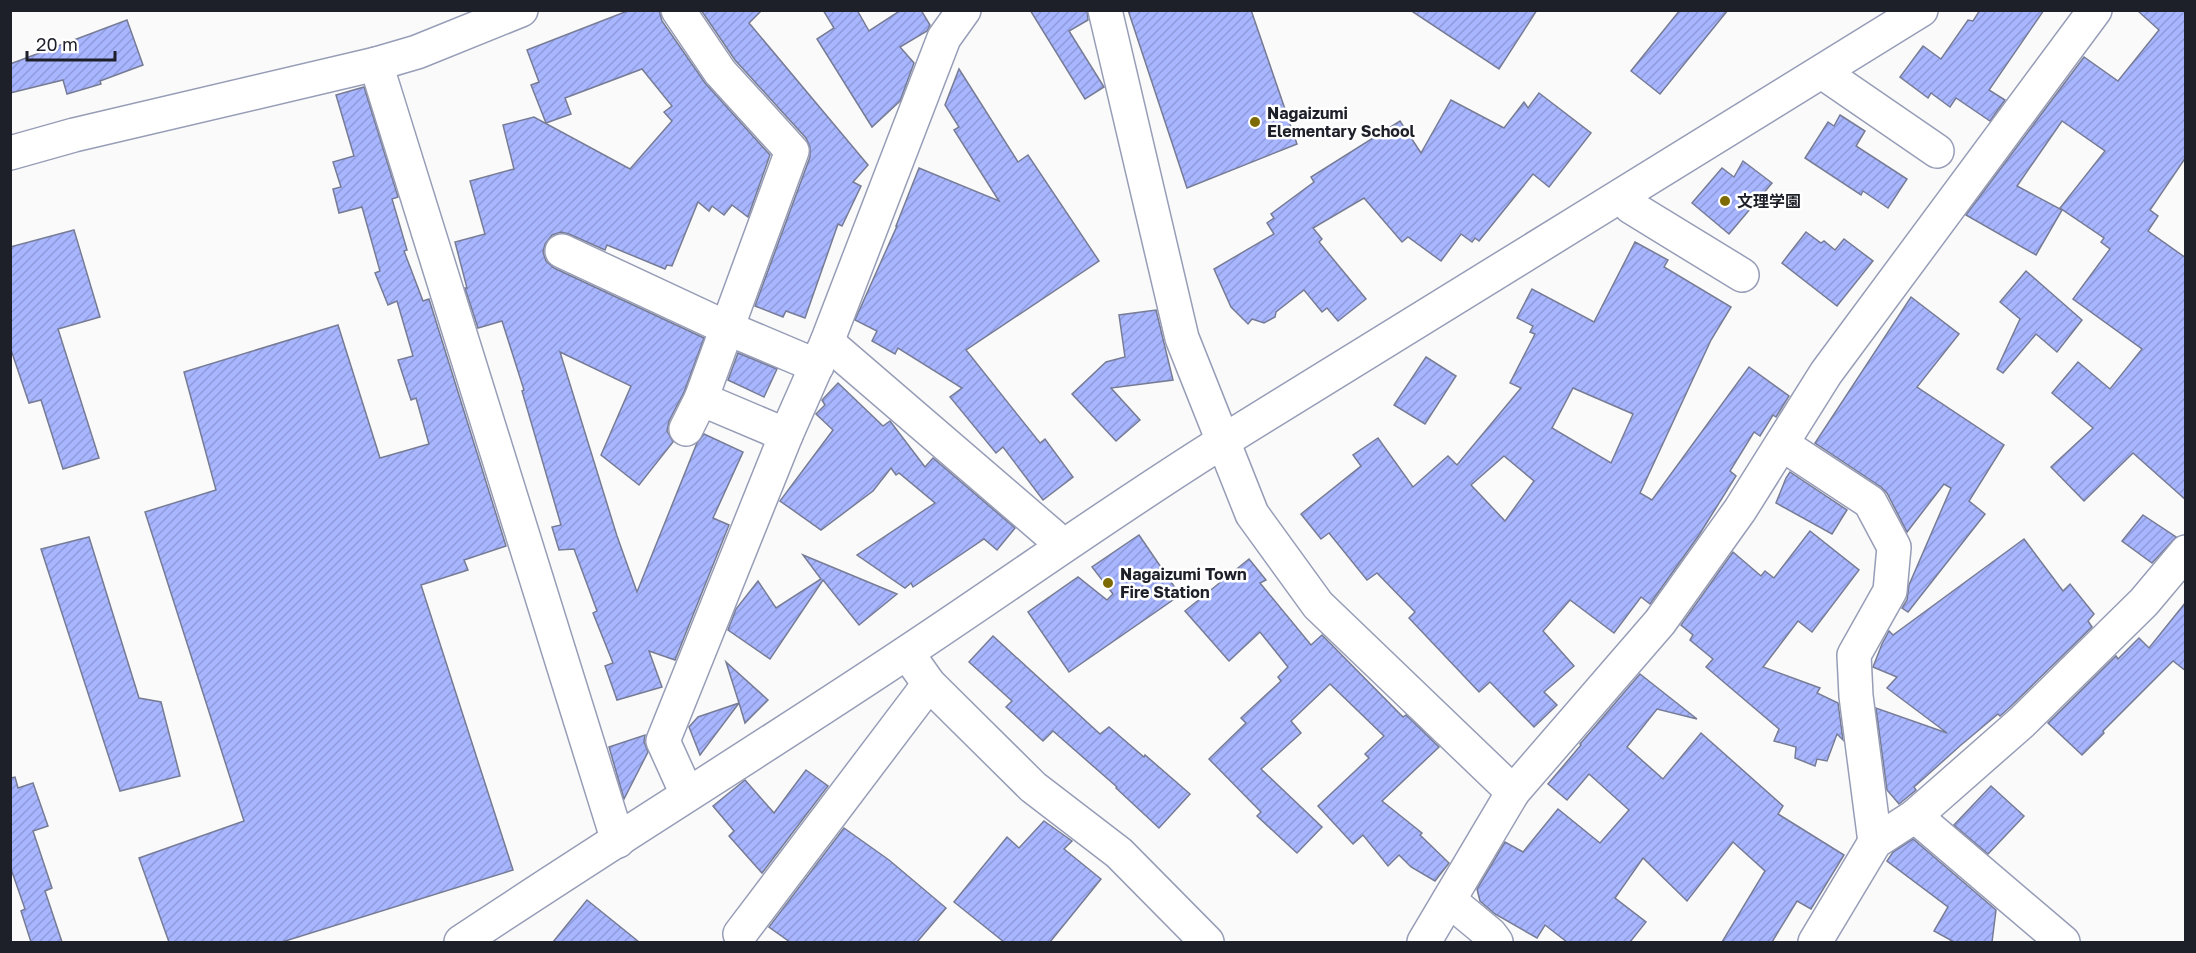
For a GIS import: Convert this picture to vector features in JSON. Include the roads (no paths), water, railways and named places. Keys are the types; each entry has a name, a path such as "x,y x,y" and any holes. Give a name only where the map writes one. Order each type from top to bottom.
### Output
{"street":[{"path":"10,153 74,135 376,64 417,52 521,10"},
{"path":"678,10 720,72 792,151 701,399 686,429"},
{"path":"687,794 663,741 786,435 822,354 944,38 964,10"},
{"path":"1105,10 1182,338 1252,514 1318,604 1513,792"},
{"path":"461,942 907,652 1063,545 1222,441 1921,10"},
{"path":"1424,942 1513,792 1660,622 1740,510 1826,373 2095,10"},
{"path":"376,64 618,841"},
{"path":"1822,72 1937,151"},
{"path":"1631,207 1742,275"},
{"path":"562,251 727,328 822,354 1063,545"},
{"path":"701,399 786,435"},
{"path":"1782,444 1870,502 1894,547 1890,591 1854,655 1856,696 1875,842"},
{"path":"1815,942 1875,842 1915,816 2022,722 2144,602 2186,552"},
{"path":"907,652 929,684 1033,787 1119,853 1207,942"},
{"path":"738,940 929,684"},
{"path":"1915,816 2063,942"},
{"path":"1449,900 1490,934 1496,942"}],"place":[{"name":"Nagaizumi Elementary School","path":"1255,122"},
{"name":"文理学園","path":"1725,201"},
{"name":"Nagaizumi Town Fire Station","path":"1108,583"}]}
